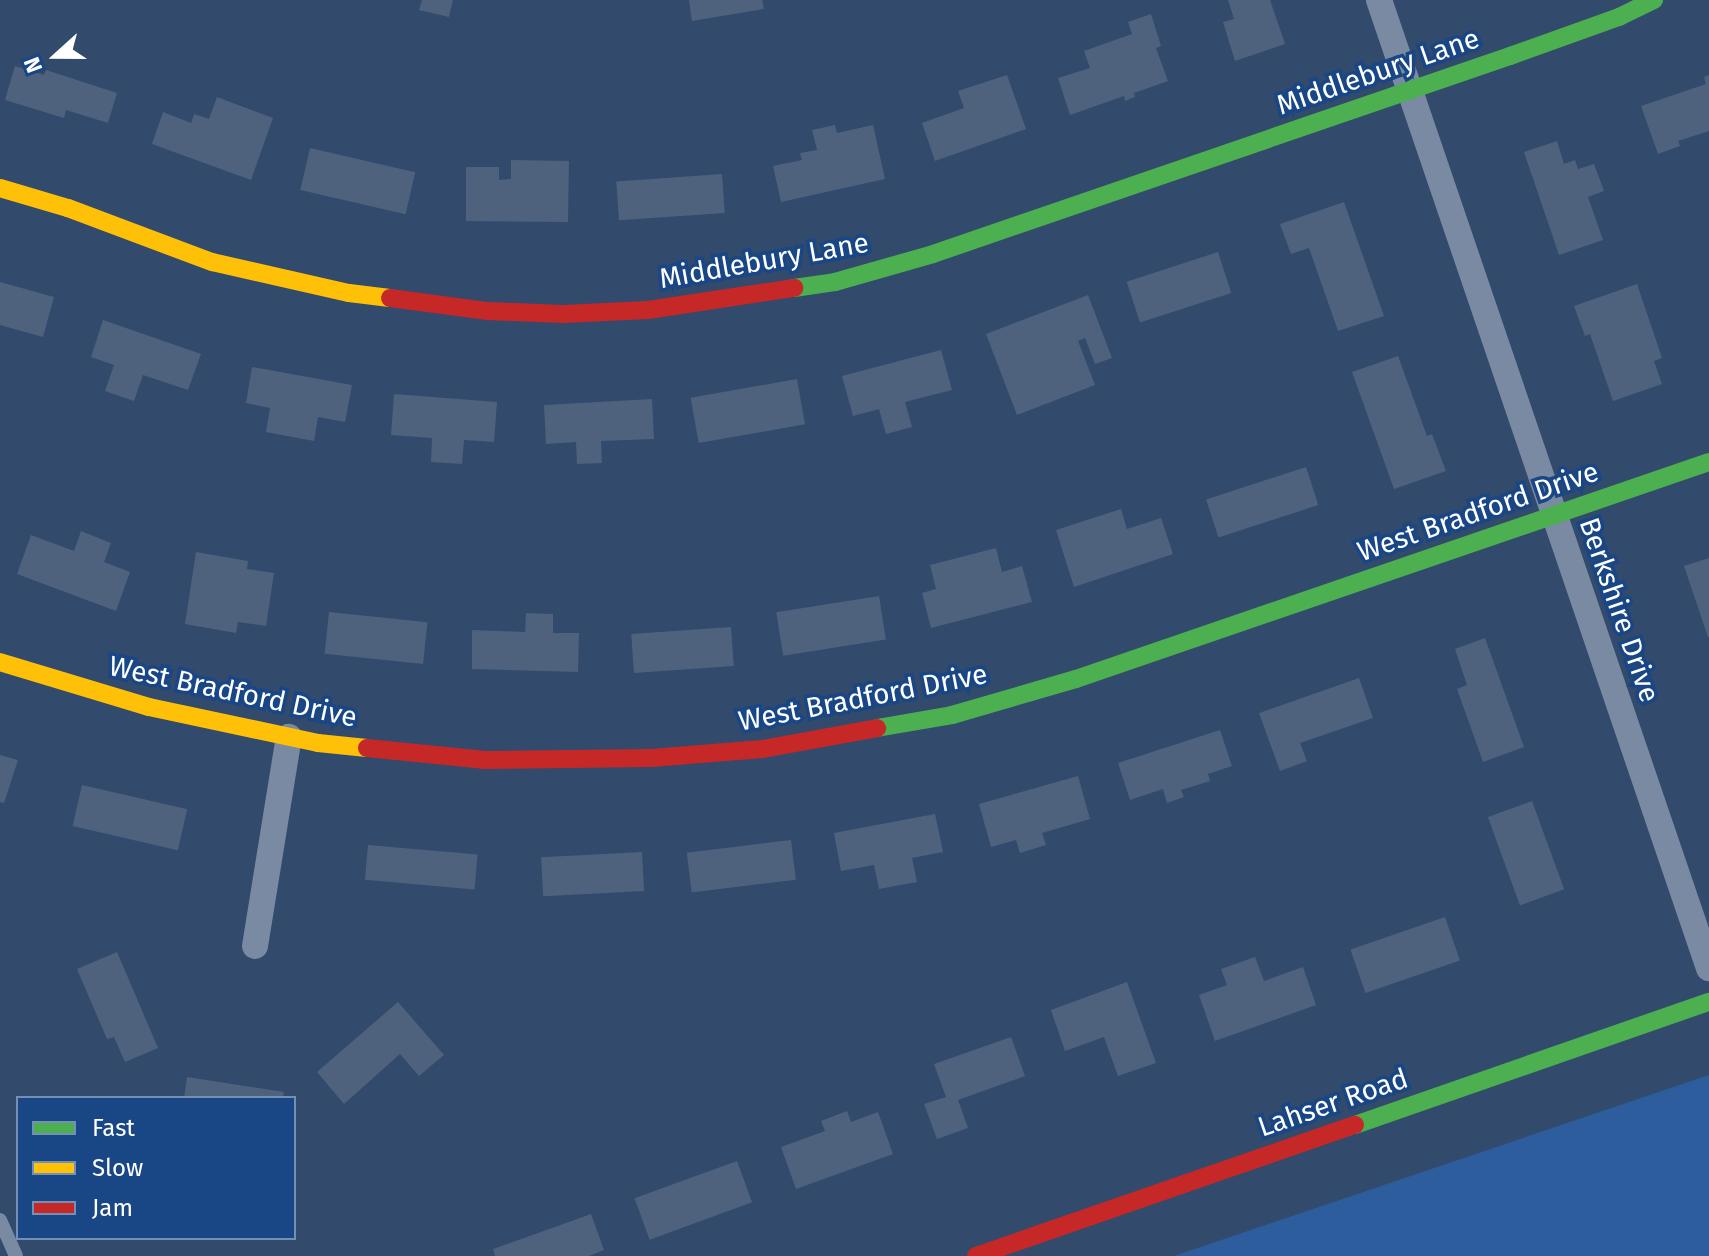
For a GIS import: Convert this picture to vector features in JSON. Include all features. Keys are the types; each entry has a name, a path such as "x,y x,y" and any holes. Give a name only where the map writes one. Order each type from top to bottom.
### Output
{"street":[{"name":"Berkshire Drive","path":"1379,0 1552,516 1709,968"},
{"name":"Middlebury Lane","path":"0,188 68,208 212,262 336,291 488,311 563,314 648,310 835,282 905,262 1408,92 1619,17 1654,0"},
{"name":"West Bradford Drive","path":"0,662 149,707 289,737 498,760 651,758 814,742 952,715 1076,679 1709,462"},
{"path":"255,946 289,737"},
{"name":"Lahser Road","path":"976,1256 1709,1002"}],"lane":[{"path":"0,1220 16,1256"}],"shaded area":[{"path":"1709,1075 1709,1256 1174,1256"}],"building":[{"path":"422,0 453,0 449,17 419,10"},
{"path":"689,0 762,0 764,9 692,21"},
{"path":"1228,0 1270,0 1285,44 1235,61 1223,22 1234,19"},
{"path":"1151,14 1161,46 1156,48 1168,81 1134,93 1135,97 1125,101 1124,96 1070,115 1058,78 1090,68 1084,51 1132,34 1128,22"},
{"path":"15,66 44,75 46,70 117,93 108,123 66,110 64,118 5,100"},
{"path":"1007,75 1026,129 935,161 922,123 964,108 958,91"},
{"path":"1709,75 1709,131 1678,141 1680,146 1658,154 1641,106 1706,84 1704,77"},
{"path":"217,97 273,118 251,180 152,144 163,112 191,123 194,114 209,119"},
{"path":"835,125 837,133 873,125 885,179 781,202 773,166 802,160 800,153 817,150 812,130"},
{"path":"1557,141 1564,164 1575,160 1578,169 1594,164 1604,191 1588,197 1603,240 1559,255 1524,152"},
{"path":"310,148 415,172 406,214 300,190"},
{"path":"511,160 569,161 568,222 466,221 466,167 499,167 499,180 511,179"},
{"path":"722,174 725,213 619,220 616,181"},
{"path":"1344,202 1384,316 1338,331 1309,248 1291,254 1280,224"},
{"path":"1218,252 1231,293 1140,323 1127,282"},
{"path":"0,282 54,297 43,337 0,325"},
{"path":"1637,284 1662,358 1654,361 1662,384 1613,401 1590,334 1585,336 1574,306"},
{"path":"1088,295 1112,358 1095,364 1085,338 1078,341 1095,385 1017,415 986,334"},
{"path":"103,320 201,354 188,390 143,375 134,401 105,391 114,365 91,357"},
{"path":"941,350 952,390 905,402 912,427 886,434 879,409 853,416 842,376"},
{"path":"1398,356 1427,436 1432,434 1446,471 1394,489 1352,372"},
{"path":"252,367 352,385 345,422 318,417 314,441 266,432 270,408 246,403"},
{"path":"797,379 805,424 699,443 691,398"},
{"path":"394,394 497,402 494,442 464,440 462,464 431,462 432,438 391,435"},
{"path":"652,399 654,439 601,441 602,463 577,464 576,442 546,444 544,405"},
{"path":"1306,467 1318,505 1218,537 1206,499"},
{"path":"1121,509 1127,529 1161,518 1173,554 1074,587 1056,530"},
{"path":"81,531 111,543 104,562 130,572 116,611 17,574 31,535 74,551"},
{"path":"996,548 1002,572 1022,566 1032,602 931,628 922,593 936,589 930,565"},
{"path":"196,552 248,561 247,569 274,573 266,626 238,622 236,633 185,624"},
{"path":"1709,558 1709,637 1708,637 1684,566"},
{"path":"879,596 886,639 783,656 776,612"},
{"path":"329,612 427,622 423,664 325,654"},
{"path":"526,613 553,614 553,633 579,633 578,672 472,669 472,630 525,632"},
{"path":"731,627 734,666 634,673 631,634"},
{"path":"1485,638 1524,747 1483,762 1457,689 1467,685 1455,649"},
{"path":"1359,678 1373,718 1300,743 1307,761 1280,771 1259,713"},
{"path":"1220,730 1232,766 1208,774 1210,781 1181,790 1184,797 1167,803 1163,789 1130,800 1118,763"},
{"path":"0,755 18,760 4,803 0,802"},
{"path":"1078,776 1090,819 1042,833 1046,845 1020,853 1016,840 991,847 979,804"},
{"path":"82,785 187,809 178,850 73,826"},
{"path":"1532,801 1564,889 1520,905 1488,817"},
{"path":"935,814 943,852 912,858 917,882 879,889 874,865 841,871 834,833"},
{"path":"791,840 796,880 692,892 687,853"},
{"path":"368,845 478,855 475,889 365,880"},
{"path":"642,852 644,891 543,896 541,857"},
{"path":"1445,917 1460,960 1365,993 1350,950"},
{"path":"117,952 158,1048 125,1062 114,1037 107,1039 77,969"},
{"path":"1255,957 1264,981 1303,967 1316,1005 1215,1041 1199,995 1227,985 1221,969"},
{"path":"1127,982 1156,1063 1118,1076 1104,1037 1065,1051 1051,1010"},
{"path":"398,1002 444,1055 419,1076 400,1054 344,1104 317,1072"},
{"path":"1011,1037 1025,1076 958,1100 968,1128 937,1139 924,1104 946,1097 934,1064"},
{"path":"187,1077 284,1092 283,1096 184,1096"},
{"path":"847,1111 851,1122 878,1112 893,1154 796,1189 781,1147 825,1131 821,1121"},
{"path":"737,1161 752,1202 650,1240 635,1198"},
{"path":"591,1214 604,1250 589,1256 495,1256 493,1249"}],"traffic: fast":[{"path":"794,288 835,282 933,254 1510,56 1619,17 1654,0"},
{"path":"877,728 952,715 1076,679 1709,462"},
{"path":"1355,1125 1709,1002"}],"traffic: slow":[{"path":"0,188 68,208 212,262 349,293 390,298"},
{"path":"0,662 149,707 318,743 367,748"}],"traffic: jam":[{"path":"390,298 488,311 563,314 648,310 794,288"},
{"path":"367,748 485,760 651,758 763,749 877,728"},
{"path":"976,1256 1355,1125"}]}
